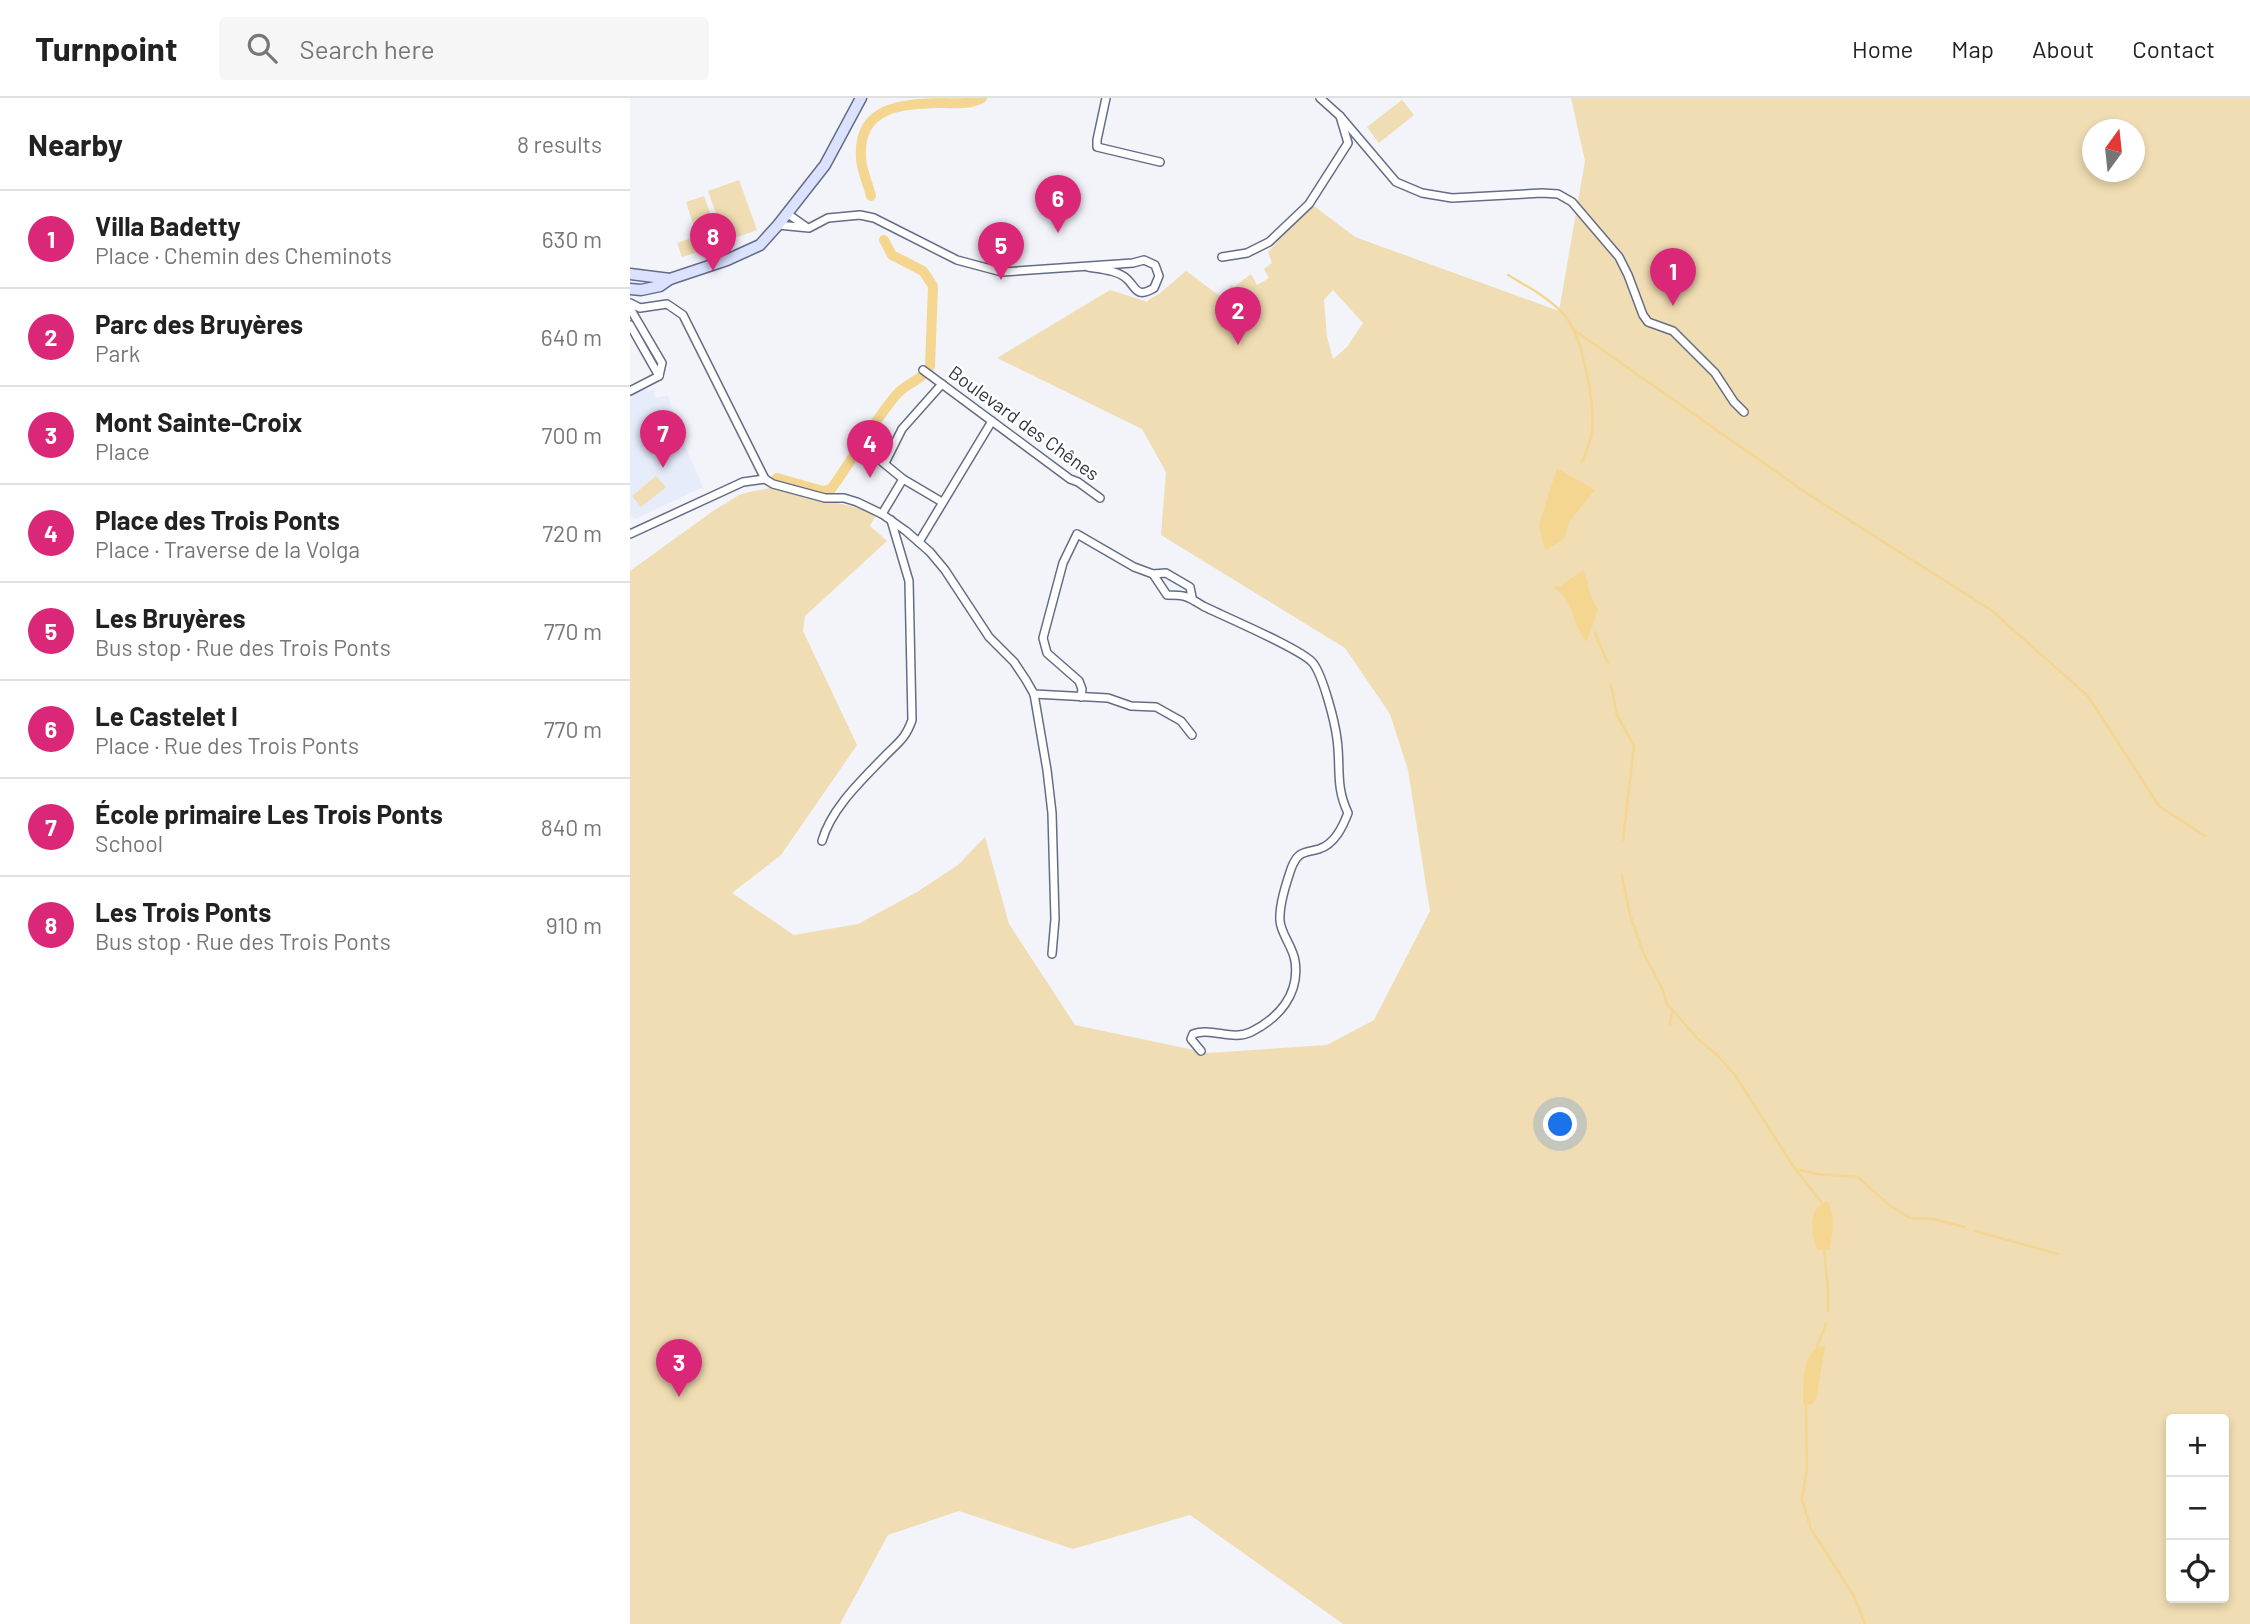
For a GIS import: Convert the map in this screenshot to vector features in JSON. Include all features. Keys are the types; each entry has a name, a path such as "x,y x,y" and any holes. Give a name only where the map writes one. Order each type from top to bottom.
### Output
{"street":[{"path":"630,289 660,286 670,279 727,260 760,245 788,214 837,146 861,98"},
{"path":"1106,98 1097,147 1160,162"},
{"path":"1320,98 1340,116 1396,181 1422,193 1452,198 1542,192 1558,194 1572,202 1619,257 1648,323 1673,331 1715,373 1744,412"},
{"path":"1222,257 1247,253 1269,242 1306,208 1348,143 1340,116"},
{"path":"788,214 809,228"},
{"path":"778,225 809,228 828,218 860,215 885,222 957,260 986,269 1010,273 1144,260 1155,265 1159,276 1157,283 1149,291 1139,292 1133,289 1127,279 1109,271 1088,267"},
{"path":"1127,279 1128,269 1133,263"},
{"path":"630,274 670,279"},
{"path":"632,308 667,304 683,315 765,479 773,484 825,498 844,498 857,502 891,520 919,542 945,570 989,637 1014,663 1034,694 1047,770 1052,813 1055,907 1052,954"},
{"path":"632,308 660,356 662,362 659,376"},
{"path":"630,325 659,376"},
{"name":"Boulevard des Chênes","path":"926,372 1070,480 1100,498"},
{"path":"630,391 659,376"},
{"path":"885,463 902,429 942,384"},
{"path":"919,542 992,421"},
{"path":"864,447 903,479 942,502"},
{"path":"630,534 743,482 765,479"},
{"path":"882,514 903,479"},
{"path":"822,841 827,825 837,810 906,736 912,720 909,582 891,520"},
{"path":"1081,697 1079,681 1047,653 1043,638 1071,543 1077,534 1134,567 1153,575 1166,573 1190,587 1192,597"},
{"path":"1153,575 1167,595 1181,594 1192,597 1203,606 1312,662 1335,724 1340,796 1348,813 1342,828 1331,842 1318,850 1310,849 1300,855 1293,864 1280,925 1295,961 1289,1001 1284,1009 1249,1033 1234,1036 1199,1031 1191,1039 1200,1051"},
{"path":"1034,694 1108,698 1131,706 1156,707 1181,721 1192,735"}],"shaded area":[{"path":"1571,98 2250,98 2250,1624 1343,1624 1190,1515 1073,1549 959,1511 888,1535 840,1624 630,1624 630,571 739,495 770,488 864,509 876,515 870,526 887,541 805,616 803,631 857,745 781,855 732,893 794,935 858,924 917,892 958,865 985,837 1009,924 1075,1025 1208,1053 1327,1045 1374,1020 1430,911 1408,770 1390,714 1345,648 1161,535 1166,472 1142,429 997,358 1110,290 1148,302 1186,271 1222,297 1231,285 1234,287 1251,274 1257,285 1269,278 1264,269 1272,263 1268,252 1281,234 1314,206 1355,237 1559,311 1585,161","holes":["1333,290 1363,323 1347,347 1333,359 1327,337 1324,300"]},
{"path":"1402,100 1414,115 1379,143 1367,127"},
{"path":"739,180 757,230 726,241 708,191"},
{"path":"704,196 713,221 694,227 686,202"},
{"path":"706,233 711,248 682,257 677,243"},
{"path":"654,388 655,398 668,395 679,432 703,487 635,519 630,515 630,394 646,389 649,392"},
{"path":"1557,468 1595,490 1569,522 1564,539 1545,550 1539,525"},
{"path":"656,476 666,487 641,507 632,496"},
{"path":"1583,570 1598,609 1587,642 1566,599 1553,587 1560,586"},
{"path":"1828,1201 1832,1219 1829,1250 1817,1250 1812,1221 1821,1204"},
{"path":"1825,1346 1817,1395 1813,1404 1803,1405 1805,1367 1817,1347"}],"waterway":[{"path":"871,196 861,159 862,141 867,127 875,117 886,111 914,104 968,103 982,98"},
{"path":"777,478 823,491 831,489 888,405 901,390 923,375 930,366 933,286 923,271 892,255 884,240"},
{"path":"1508,275 1553,304 1565,316 1577,339 1590,388 1592,419 1591,439 1582,462"},
{"path":"1574,330 1808,494 1991,610 2088,696 2159,806 2205,836"},
{"path":"1595,633 1608,664"},
{"path":"1611,685 1617,715 1634,746 1623,840"},
{"path":"1622,876 1630,915 1643,952 1663,990 1667,1004 1735,1075 1795,1169 1858,1177 1889,1205 1910,1218 1933,1219 1965,1227"},
{"path":"1670,1025 1672,1012"},
{"path":"1796,1170 1822,1203"},
{"path":"1975,1231 2058,1254"},
{"path":"1824,1248 1828,1311"},
{"path":"1817,1347 1826,1324"},
{"path":"1806,1406 1807,1467 1802,1500 1811,1529 1854,1596 1865,1624"}],"place":[{"name":"Le Castelet I","path":"1058,233"},
{"name":"Les Trois Ponts","path":"713,271"},
{"name":"Les Bruyères","path":"1001,280"},
{"name":"Villa Badetty","path":"1673,306"},
{"name":"Parc des Bruyères","path":"1238,345"},
{"name":"École primaire Les Trois Ponts","path":"663,468"},
{"name":"Place des Trois Ponts","path":"870,478"},
{"name":"Mont Sainte-Croix","path":"679,1397"}]}
